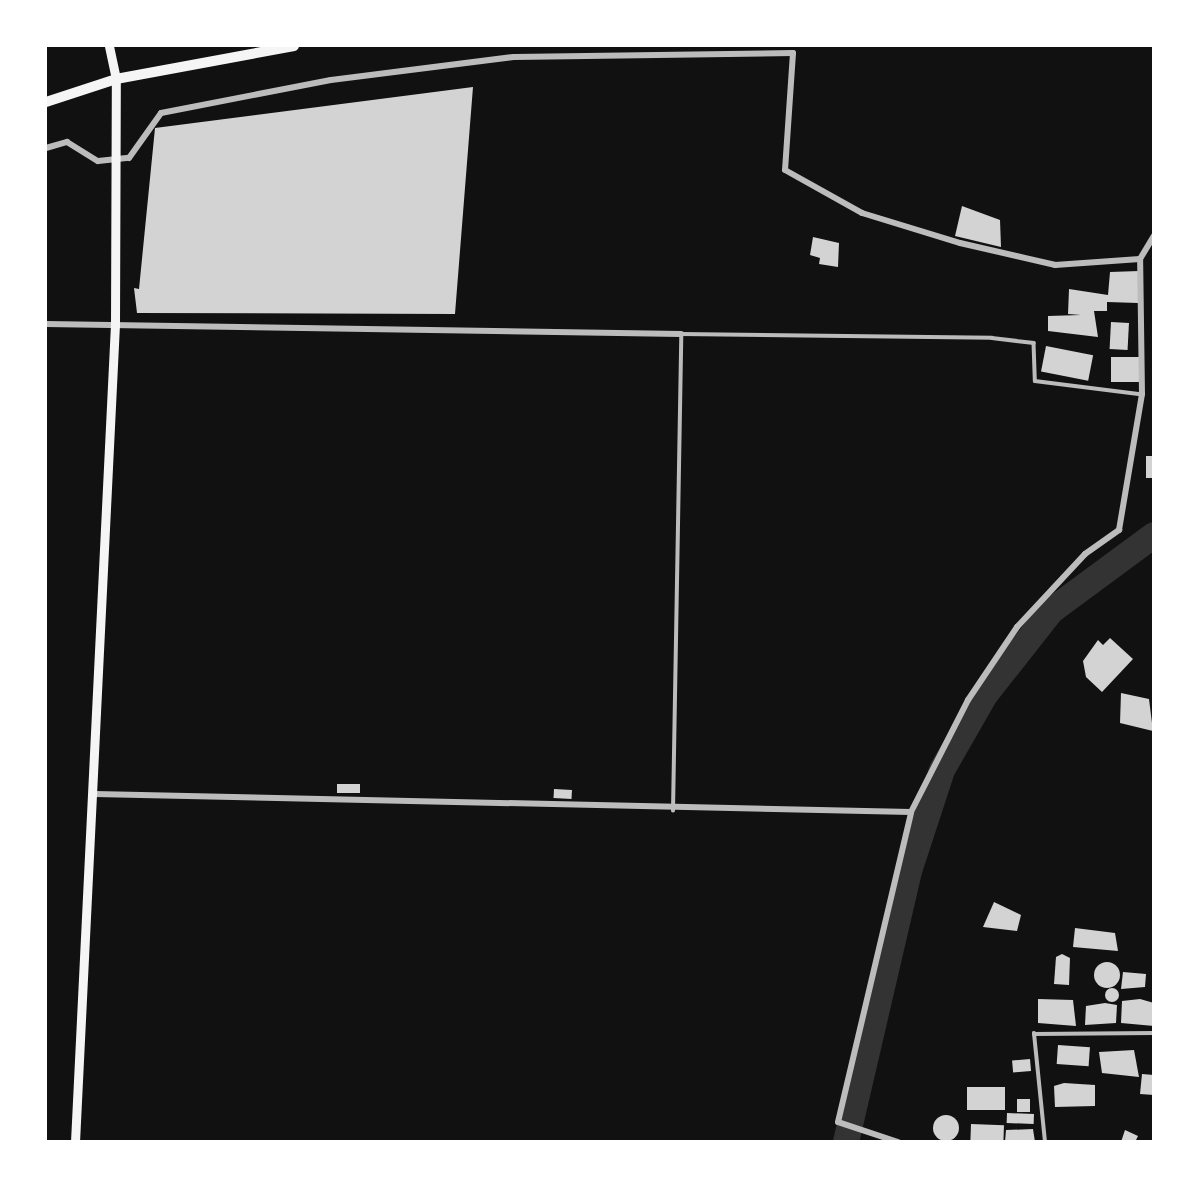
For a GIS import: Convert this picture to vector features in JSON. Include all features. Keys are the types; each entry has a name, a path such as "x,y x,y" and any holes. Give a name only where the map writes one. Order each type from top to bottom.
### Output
{"highway":[{"path":"46,102 116,79 293,46"}],"main road":[{"path":"75,1142 115,325 116,79 109,46"}],"street":[{"path":"46,148 67,142 98,160 129,158 161,113 331,80 514,57 793,53 785,170 862,213 960,243 1055,265 1140,259"},
{"path":"895,1140 838,1122 911,812 968,700 1017,627 1085,554 1119,530 1142,394 1140,259 1153,236"},
{"path":"46,324 681,334"},
{"path":"94,794 673,811 911,812"}],"lane":[{"path":"673,811 681,334 1034,343 1035,381 1142,394"},
{"path":"1045,1142 1034,1034 1153,1033"}],"building":[{"path":"473,87 455,314 137,313 134,288 139,289 155,128"},
{"path":"962,206 1000,220 1001,247 955,236"},
{"path":"813,237 839,243 838,267 819,264 820,258 810,255"},
{"path":"1139,271 1138,303 1107,302 1107,311 1094,311 1098,337 1048,331 1048,316 1081,315 1068,314 1069,289 1108,295 1110,272"},
{"path":"1111,322 1129,323 1128,350 1110,349"},
{"path":"1046,346 1093,355 1088,381 1041,372"},
{"path":"1111,357 1141,357 1141,382 1111,382"},
{"path":"1146,456 1154,456 1154,478 1146,478"},
{"path":"1110,638 1133,659 1102,692 1086,677 1083,661 1098,640 1103,645"},
{"path":"1121,693 1149,699 1153,731 1120,723"},
{"path":"337,784 360,784 360,793 337,793"},
{"path":"554,789 572,790 572,799 554,798"},
{"path":"994,902 1021,915 1017,931 983,927"},
{"path":"1075,928 1115,933 1118,951 1073,947"},
{"path":"1062,954 1070,958 1069,985 1054,984 1056,957"},
{"path":"1107,962 1116,966 1120,975 1116,984 1107,988 1098,984 1094,975 1098,966"},
{"path":"1123,972 1146,974 1145,987 1121,989"},
{"path":"1109,988 1115,988 1119,995 1115,1002 1109,1002 1105,998 1105,992"},
{"path":"1038,999 1073,1000 1076,1026 1038,1023"},
{"path":"1140,999 1154,1003 1154,1026 1121,1023 1122,1001"},
{"path":"1105,1003 1117,1005 1116,1023 1085,1025 1086,1006"},
{"path":"1058,1045 1090,1047 1089,1066 1057,1064"},
{"path":"1134,1050 1139,1077 1102,1073 1099,1052"},
{"path":"1030,1059 1031,1071 1013,1073 1012,1061"},
{"path":"1142,1074 1154,1075 1154,1095 1140,1094"},
{"path":"1064,1083 1095,1085 1095,1106 1055,1107 1054,1086"},
{"path":"967,1087 1005,1087 1005,1110 967,1110"},
{"path":"1017,1099 1030,1099 1030,1112 1017,1112"},
{"path":"1007,1113 1034,1114 1034,1124 1007,1123"},
{"path":"946,1115 955,1119 959,1128 955,1137 946,1141 937,1137 933,1128 937,1119"},
{"path":"971,1124 1004,1125 1003,1142 970,1142"},
{"path":"1033,1129 1035,1142 1005,1142 1006,1130"},
{"path":"1125,1130 1138,1136 1135,1142 1121,1142"}],"waterway":[{"path":"846,1142 910,868 942,770 985,695 1051,611 1154,535"}]}
